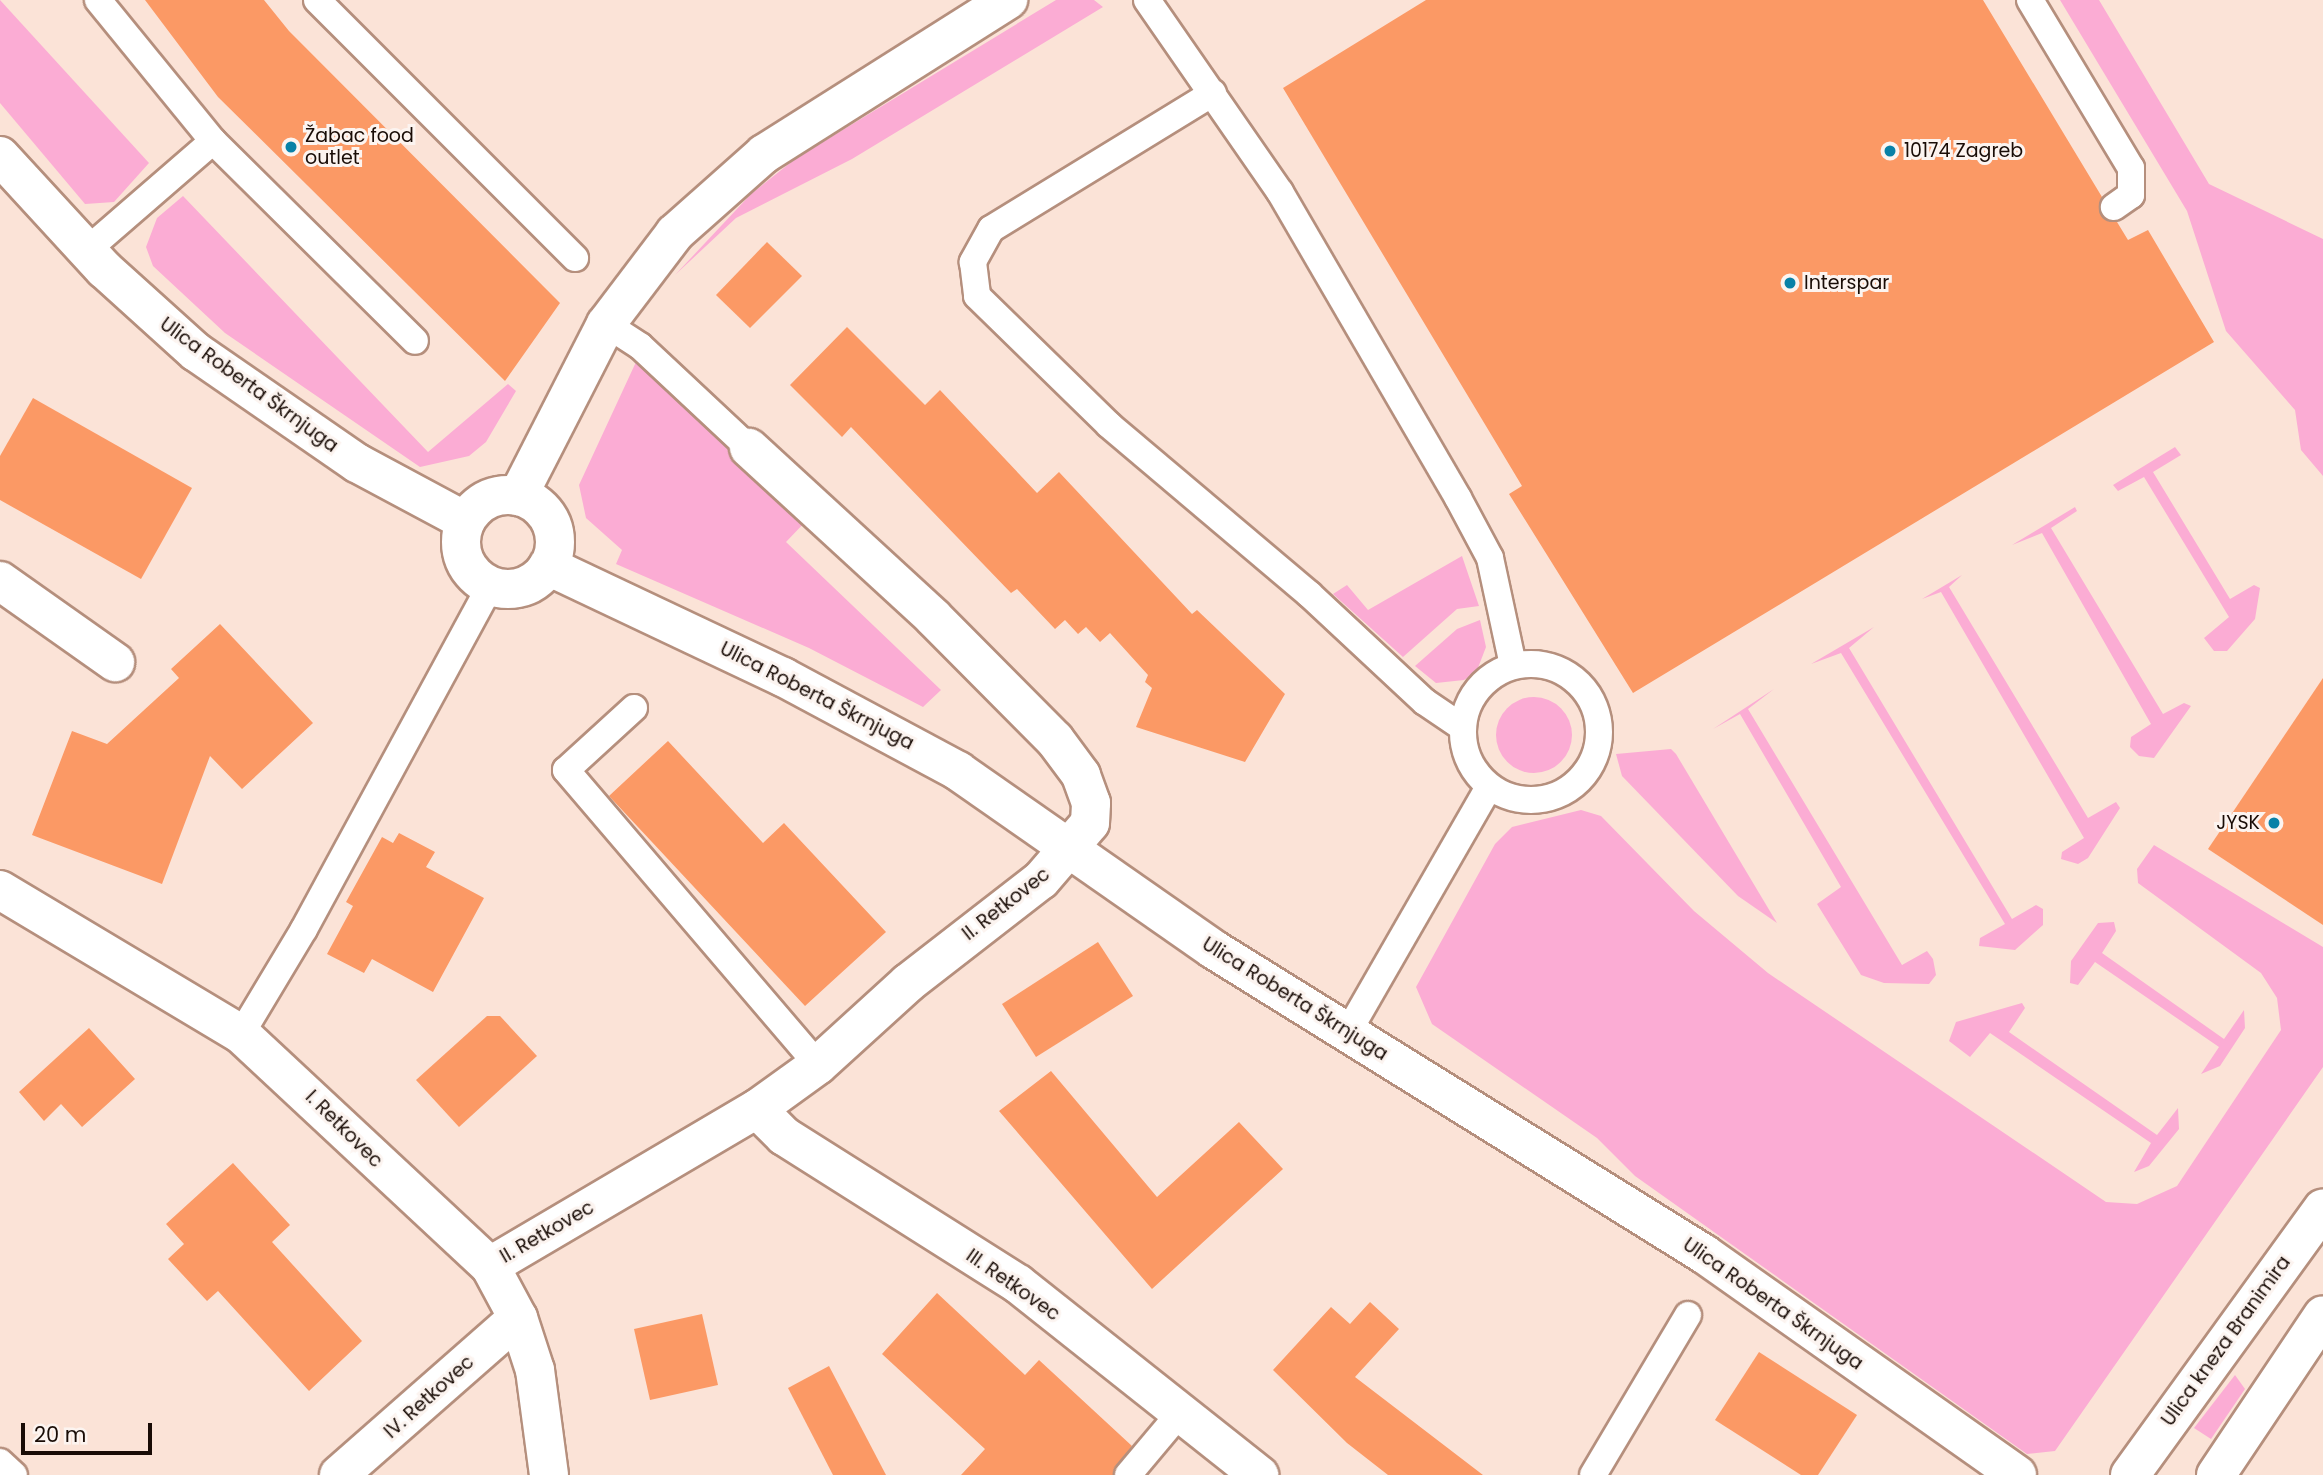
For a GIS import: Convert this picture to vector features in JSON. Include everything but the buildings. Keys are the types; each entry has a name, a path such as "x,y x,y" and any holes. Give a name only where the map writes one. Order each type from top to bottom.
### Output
{"street":[{"path":"518,496 606,324 675,233 764,154 1008,0"},
{"name":"Ulica Roberta Škrnjuga","path":"0,156 86,251 150,313 272,406 357,463 465,521"},
{"name":"II. Retkovec","path":"490,1266 757,1109 818,1065 1069,852 1090,823 1091,803 1081,775 1055,740 933,617 749,448"},
{"path":"518,496 543,510 551,523 555,538 548,566 516,589 490,586 464,559 465,521 487,499 518,496"},
{"name":"Ulica Roberta Škrnjuga","path":"548,566 908,740 1069,852 1348,1032 1704,1254 2017,1475"},
{"path":"0,581 115,663"},
{"name":"I. Retkovec","path":"0,890 241,1034 490,1266 518,1318 535,1370 549,1475"},
{"name":"III. Retkovec","path":"757,1109 784,1136 1018,1284 1259,1475"},
{"name":"Ulica kneza Branimira","path":"2130,1475 2323,1208"},
{"path":"2216,1475 2323,1315"},
{"name":"IV. Retkovec","path":"339,1475 518,1318"}],"lane":[{"path":"98,0 213,141 415,341"},
{"path":"317,0 575,258"},
{"path":"1147,0 1213,93 1341,291 1490,558 1513,665"},
{"path":"2029,0 2131,168 2131,195 2114,207"},
{"path":"1213,93 991,229 973,262 977,296 1109,425 1309,594 1425,702 1462,727"},
{"path":"86,251 213,141"},
{"path":"606,324 640,345 749,448"},
{"path":"241,1034 318,905 490,586"},
{"path":"1513,665 1553,667 1586,690 1599,727 1597,750 1572,787 1552,797 1531,801 1489,787 1468,760 1462,727 1478,688 1513,665"},
{"path":"634,708 566,770 818,1065"},
{"path":"1348,1032 1489,787"},
{"path":"1593,1475 1688,1315"},
{"path":"1128,1475 1180,1413"},
{"path":"0,1462 14,1475"}],"shaded area":[{"path":"0,0 149,163 114,202 85,204 0,103"},
{"path":"1056,0 1094,0 1103,7 852,159 736,218 675,275 751,194 795,159"},
{"path":"2060,0 2099,0 2209,184 2323,239 2323,476 2301,450 2295,410 2226,331 2187,211"},
{"path":"183,196 428,452 508,384 516,391 486,442 469,456 420,467 225,333 153,266 146,247 157,218"},
{"path":"636,362 807,520 786,542 941,690 923,707 809,648 616,564 622,550 586,518 579,485"},
{"path":"2175,447 2181,455 2153,472 2230,599 2254,585 2260,588 2255,619 2227,651 2214,651 2204,638 2229,617 2144,477 2118,491 2113,485"},
{"path":"2075,507 2077,511 2051,528 2163,714 2184,703 2191,706 2154,758 2139,756 2130,747 2131,737 2151,724 2042,533 2012,545"},
{"path":"1462,556 1479,606 1457,609 1403,657 1333,594 1347,585 1368,610"},
{"path":"1962,575 1949,587 2088,818 2116,802 2120,808 2088,858 2078,864 2061,859 2062,852 2084,838 1941,592 1922,599"},
{"path":"1480,620 1486,647 1476,673 1464,680 1436,683 1415,666 1457,629"},
{"path":"1874,627 1849,648 2012,919 2036,905 2043,909 2043,925 2015,950 1979,946 1980,938 2005,924 1841,653 1811,664"},
{"path":"1774,689 1748,709 1902,965 1927,951 1933,959 1936,975 1929,984 1884,983 1861,975 1817,904 1841,887 1740,714 1713,729"},
{"path":"1534,697 1548,700 1561,708 1569,721 1572,735 1569,749 1561,762 1548,770 1534,773 1520,770 1507,762 1499,749 1496,735 1499,721 1507,708 1520,700"},
{"path":"1671,749 1777,923 1738,896 1622,776 1616,754"},
{"path":"1581,810 1601,816 1694,911 1768,973 2106,1202 2137,1204 2177,1186 2281,1030 2277,998 2261,973 2138,883 2137,869 2154,845 2323,947 2323,1067 2055,1451 2027,1454 1635,1176 1597,1138 1432,1024 1416,987 1495,844 1512,827"},
{"path":"2114,922 2116,931 2102,953 2224,1039 2244,1010 2245,1028 2220,1066 2201,1074 2219,1047 2095,962 2078,985 2070,983 2071,961 2098,923"},
{"path":"2022,1003 2025,1008 2009,1032 2157,1135 2178,1108 2179,1129 2149,1166 2134,1172 2151,1143 1990,1033 1970,1057 1949,1041 1956,1022"},
{"path":"2235,1375 2245,1389 2211,1439 2194,1428"}],"place":[{"name":"Žabac food outlet","path":"291,147"},
{"name":"10174 Zagreb","path":"1890,151"},
{"name":"Interspar","path":"1790,283"},
{"name":"JYSK","path":"2274,823"}]}
